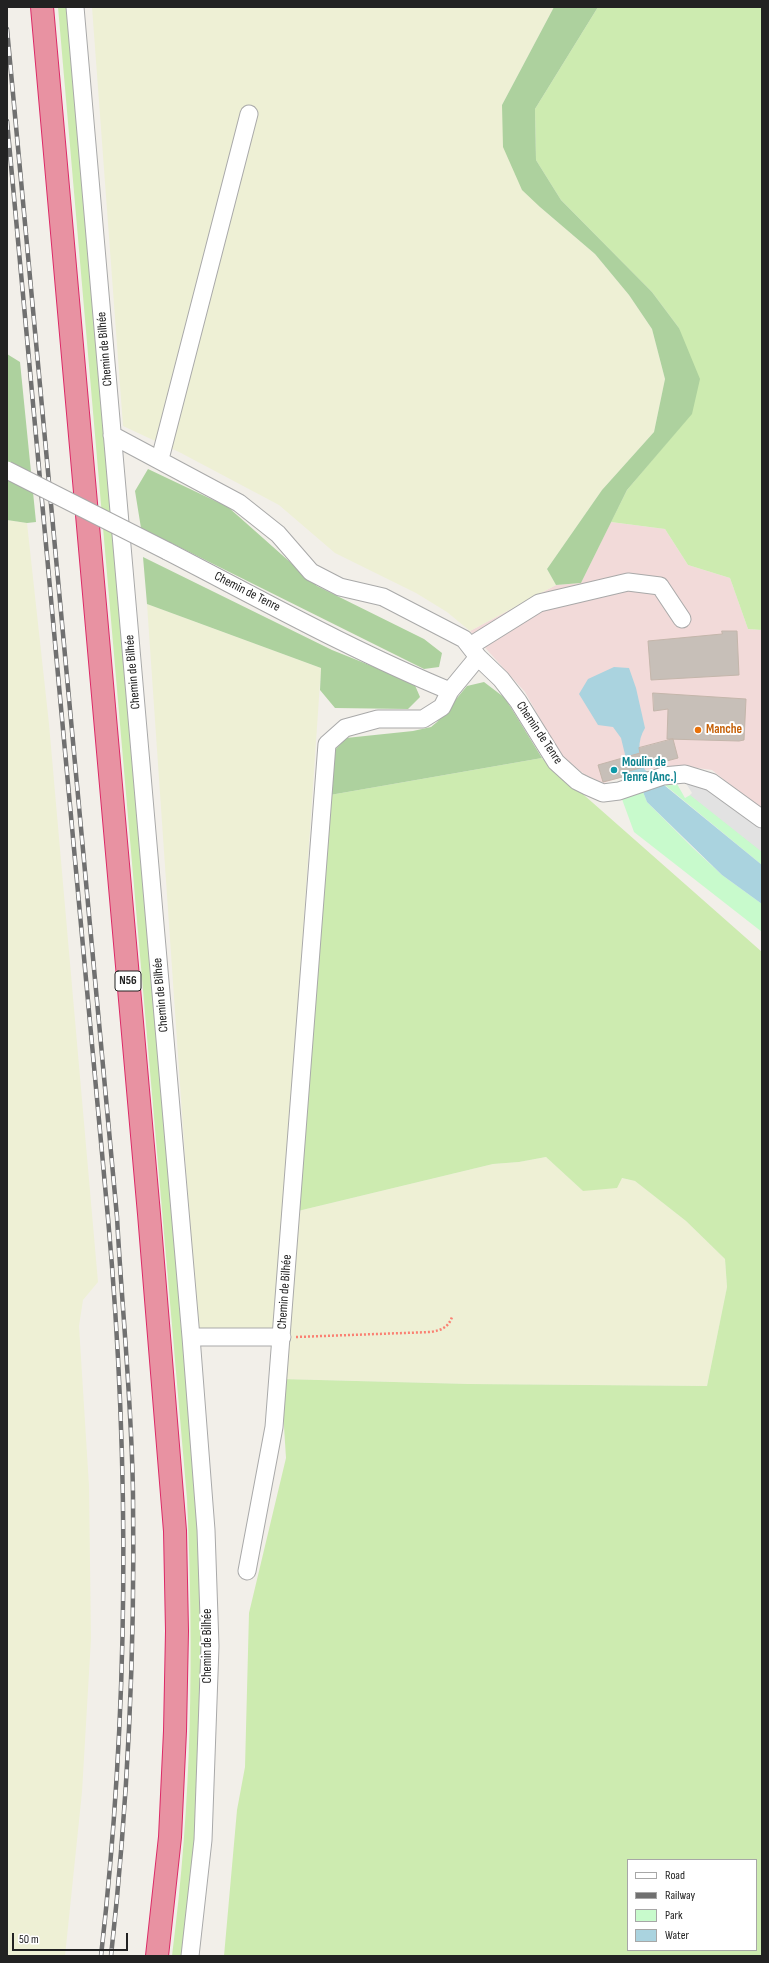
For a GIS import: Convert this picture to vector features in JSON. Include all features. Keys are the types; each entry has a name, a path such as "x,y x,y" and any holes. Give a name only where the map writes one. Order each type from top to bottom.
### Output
{"highway":[{"name":"N56","path":"42,7 150,1222 175,1531 177,1631 175,1731 170,1837 157,1956"}],"street":[{"name":"Chemin de Bilhée","path":"76,7 191,1336 206,1530 210,1646 203,1840 190,1956"},
{"path":"160,459 248,114"},
{"name":"Chemin de Tenre","path":"112,435 160,459 239,503 278,534 311,572 340,587 383,596 464,639 474,652 502,679 518,701 556,762 577,780 603,793 620,791 663,776 685,774 711,782 762,819"},
{"name":"Chemin de Tenre","path":"7,470 362,651 416,677 450,691"},
{"path":"450,691 474,652 539,603 628,582 660,586 682,619"},
{"name":"Chemin de Bilhée","path":"247,1570 274,1427 328,744 345,728 378,719 423,719 442,707 450,691"},
{"name":"Chemin de Bilhée","path":"191,1336 282,1337"}],"path":[{"path":"282,1337 431,1332 442,1330 449,1324 452,1317"}],"shaded area":[{"path":"611,522 665,529 688,565 730,578 748,629 762,630 762,808 759,808 712,770 682,766 645,770 604,783 585,775 559,753 525,692 470,631 556,585 581,583"},
{"path":"691,775 745,809 762,808 762,852 690,795 692,793 684,780"}],"green space":[{"path":"58,7 69,7 199,1495 203,1622 197,1838 184,1956 172,1956 184,1842 190,1728 191,1671 187,1499"},
{"path":"92,7 554,7 502,105 540,207 595,254 629,295 652,329 665,379 654,432 602,490 547,569 556,585 470,631 447,612 416,593 335,553 279,505 181,453 123,426"},
{"path":"554,7 598,7 535,109 536,160 561,200 652,292 679,328 700,379 692,414 627,490 581,583 556,585 547,569 602,490 654,432 665,379 652,329 629,295 595,254 522,190 503,147 502,105"},
{"path":"598,7 762,7 762,630 748,629 730,578 688,565 665,529 611,522 627,490 691,414 679,328 652,292 561,200 536,160 535,109"},
{"path":"7,354 20,362 36,522 27,523 7,520"},
{"path":"148,469 228,507 317,586 424,639 442,653 439,667 424,669 141,528 135,491"},
{"path":"7,520 27,523 49,724 98,1282 83,1300 79,1326 89,1486 91,1639 82,1792 65,1956 7,1956"},
{"path":"143,557 332,650 414,683 420,697 408,709 335,708 320,690 321,668 147,604"},
{"path":"147,604 321,668 276,1332 197,1332"},
{"path":"484,682 505,698 542,758 330,795 334,751 346,738 413,731 431,727 437,722 467,686"},
{"path":"542,758 762,952 762,1956 224,1956 237,1810 245,1767 249,1613 286,1458 281,1379 469,1384 707,1386 727,1287 725,1259 686,1221 635,1181 622,1178 617,1188 583,1191 546,1157 519,1162 493,1164 298,1211 330,795"},
{"path":"691,775 677,784 685,798 692,794 762,850 762,865 660,781"},
{"path":"640,784 647,802 693,848 722,875 762,904 762,932 634,832 619,791"},
{"path":"546,1157 583,1191 621,1178 635,1181 686,1221 725,1259 727,1287 707,1386 469,1384 282,1379 298,1211 493,1164 519,1162"}],"water":[{"path":"614,667 629,668 636,688 645,728 642,733 639,749 645,770 658,778 664,785 762,865 762,904 722,875 647,802 640,784 630,775 621,738 613,727 598,725 579,694 588,679"}],"building":[{"path":"722,631 737,631 739,675 651,680 648,641 722,634"},
{"path":"653,693 746,699 744,740 667,739 668,709 654,711"},
{"path":"673,739 678,758 629,771 630,775 603,782 598,765 640,753 639,748"}],"railway":[{"path":"7,29 117,1217 131,1426 133,1496 133,1611 129,1726 122,1841 111,1956"},
{"path":"7,121 108,1218 120,1402 123,1495 121,1679 117,1772 101,1956"}],"place":[{"name":"Manche","path":"698,730"},
{"name":"Moulin de Tenre (Anc.)","path":"614,770"}]}
